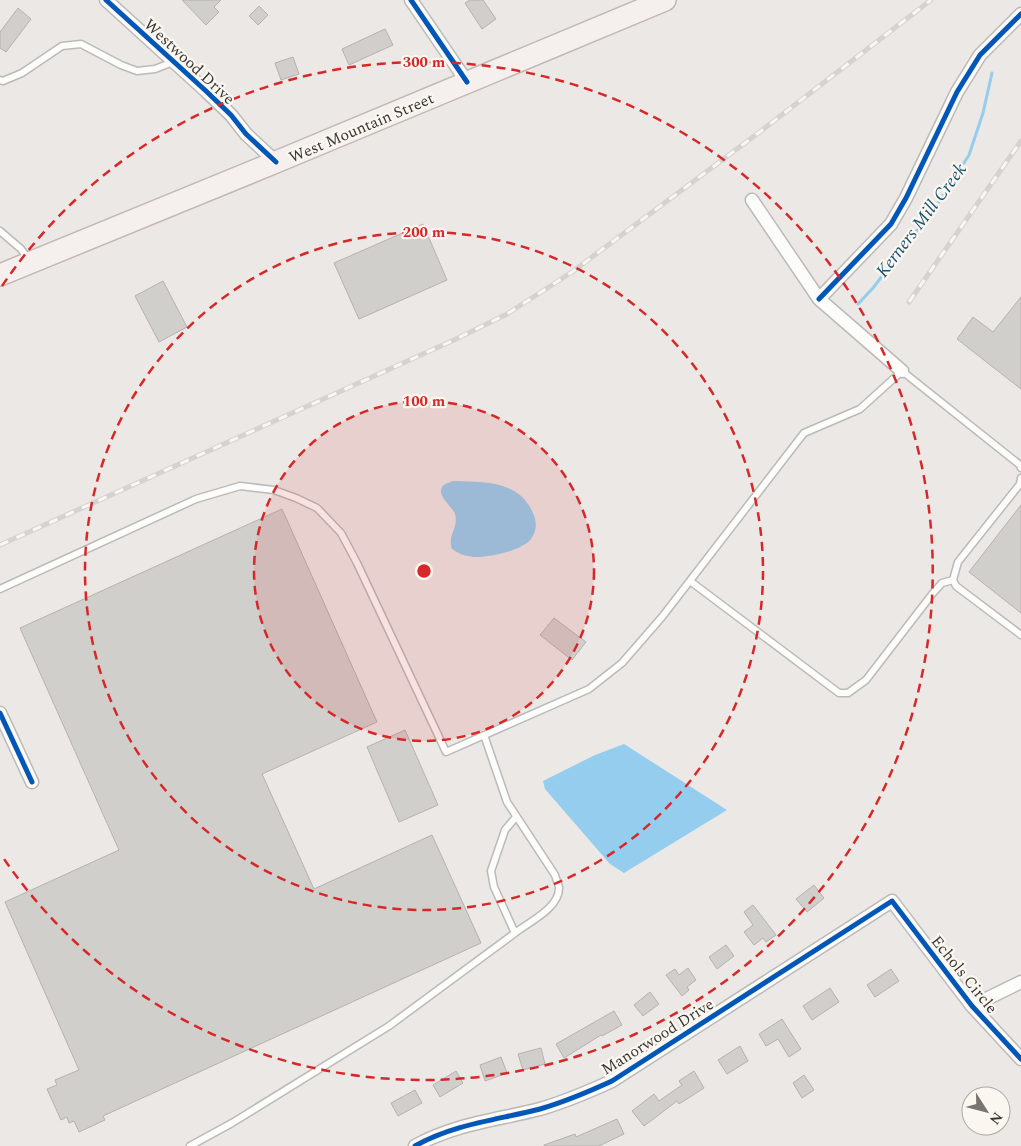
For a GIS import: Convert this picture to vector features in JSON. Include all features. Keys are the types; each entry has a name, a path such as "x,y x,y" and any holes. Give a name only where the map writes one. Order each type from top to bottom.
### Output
{"main road":[{"name":"West Mountain Street","path":"0,275 664,0"}],"street":[{"name":"Westwood Drive","path":"106,0 206,91 231,115 246,134 276,162"},
{"path":"411,0 467,82"},
{"path":"819,299 891,224 906,198 957,92 980,55 1021,14"},
{"path":"752,200 819,299 902,371"},
{"path":"0,713 32,782"},
{"name":"Echols Circle","path":"892,901 972,1006 1021,1059"},
{"name":"Manorwood Drive","path":"415,1146 433,1136 468,1124 539,1109 589,1092 612,1081 892,901"},
{"path":"972,1006 1021,982"}],"lane":[{"path":"0,80 3,81 22,74 62,46 81,44 137,71 155,69 173,62"},
{"path":"0,231 21,249 30,263"},
{"path":"0,589 196,499 240,486 274,490 296,498 317,508 341,533 446,752 589,689 622,663 662,618 804,433 860,409 902,371 1016,461 1021,468"},
{"path":"1021,478 1020,484 958,562 953,580 956,586 1021,635"},
{"path":"690,581 839,694 848,693 866,680 933,593 942,583 953,580"},
{"path":"190,1146 240,1118 389,1026 553,903 559,888 556,875 507,802 484,735"},
{"path":"515,933 494,887 491,871 505,830 516,817"}],"water":[{"path":"453,481 499,485 519,494 527,502 535,520 536,526 531,539 514,550 484,557 467,556 452,549 451,540 456,519 455,514 442,496 441,490 444,485"},
{"path":"624,744 727,810 624,873 610,864 545,789 543,781 595,755"}],"building":[{"path":"182,0 221,0 214,7 219,12 206,25"},
{"path":"470,0 483,0 496,19 482,29 465,3"},
{"path":"259,6 268,15 258,25 249,16"},
{"path":"18,8 31,19 6,52 0,48 0,32"},
{"path":"385,29 393,45 349,65 342,49"},
{"path":"293,57 299,74 281,80 275,63"},
{"path":"423,224 447,280 359,319 334,263"},
{"path":"163,281 187,327 159,342 135,296"},
{"path":"1021,297 1021,389 957,339 973,317 993,332"},
{"path":"1021,505 1021,613 969,572"},
{"path":"282,509 377,722 262,774 314,889 432,835 481,943 103,1116 105,1120 79,1132 74,1121 69,1123 67,1117 61,1120 47,1089 57,1085 55,1080 79,1070 5,902 119,850 20,628"},
{"path":"554,618 586,642 572,660 540,635"},
{"path":"405,730 438,805 399,822 367,747"},
{"path":"814,885 824,898 807,912 796,899"},
{"path":"753,905 776,935 766,942 763,938 754,945 744,932 753,925 744,912"},
{"path":"726,945 734,956 717,969 709,957"},
{"path":"688,968 696,980 687,987 689,990 682,996 666,975 675,969 679,975"},
{"path":"891,969 899,981 875,997 867,985"},
{"path":"830,988 839,1002 812,1020 803,1006"},
{"path":"650,992 659,1004 643,1016 634,1005"},
{"path":"614,1011 622,1025 601,1035 564,1058 556,1044"},
{"path":"782,1019 801,1049 789,1057 778,1039 766,1046 759,1034"},
{"path":"740,1046 748,1061 727,1074 718,1060"},
{"path":"541,1048 545,1064 523,1070 518,1054"},
{"path":"501,1057 507,1073 485,1081 480,1065"},
{"path":"456,1071 463,1083 440,1097 433,1085"},
{"path":"694,1071 704,1088 679,1104 677,1101 644,1126 632,1111 654,1094 659,1101 682,1085 679,1081"},
{"path":"804,1075 814,1090 802,1098 793,1083"},
{"path":"415,1090 422,1103 398,1116 391,1103"},
{"path":"617,1119 624,1134 599,1146 544,1146 575,1134 576,1137"}],"waterway":[{"name":"Kerners Mill Creek","path":"858,304 873,288 941,199 969,155 983,113 992,73"}],"railway":[{"path":"0,545 454,340 507,314 572,272 757,134 931,0"},
{"path":"909,302 1021,141"}],"cycle path":[{"path":"106,0 206,91 231,115 246,134 276,162"},
{"path":"411,0 467,82"},
{"path":"819,299 891,224 906,198 957,92 980,55 1021,14"},
{"path":"0,713 32,782"},
{"path":"415,1146 445,1132 540,1109 612,1081 892,901 972,1006 1021,1059"}]}
